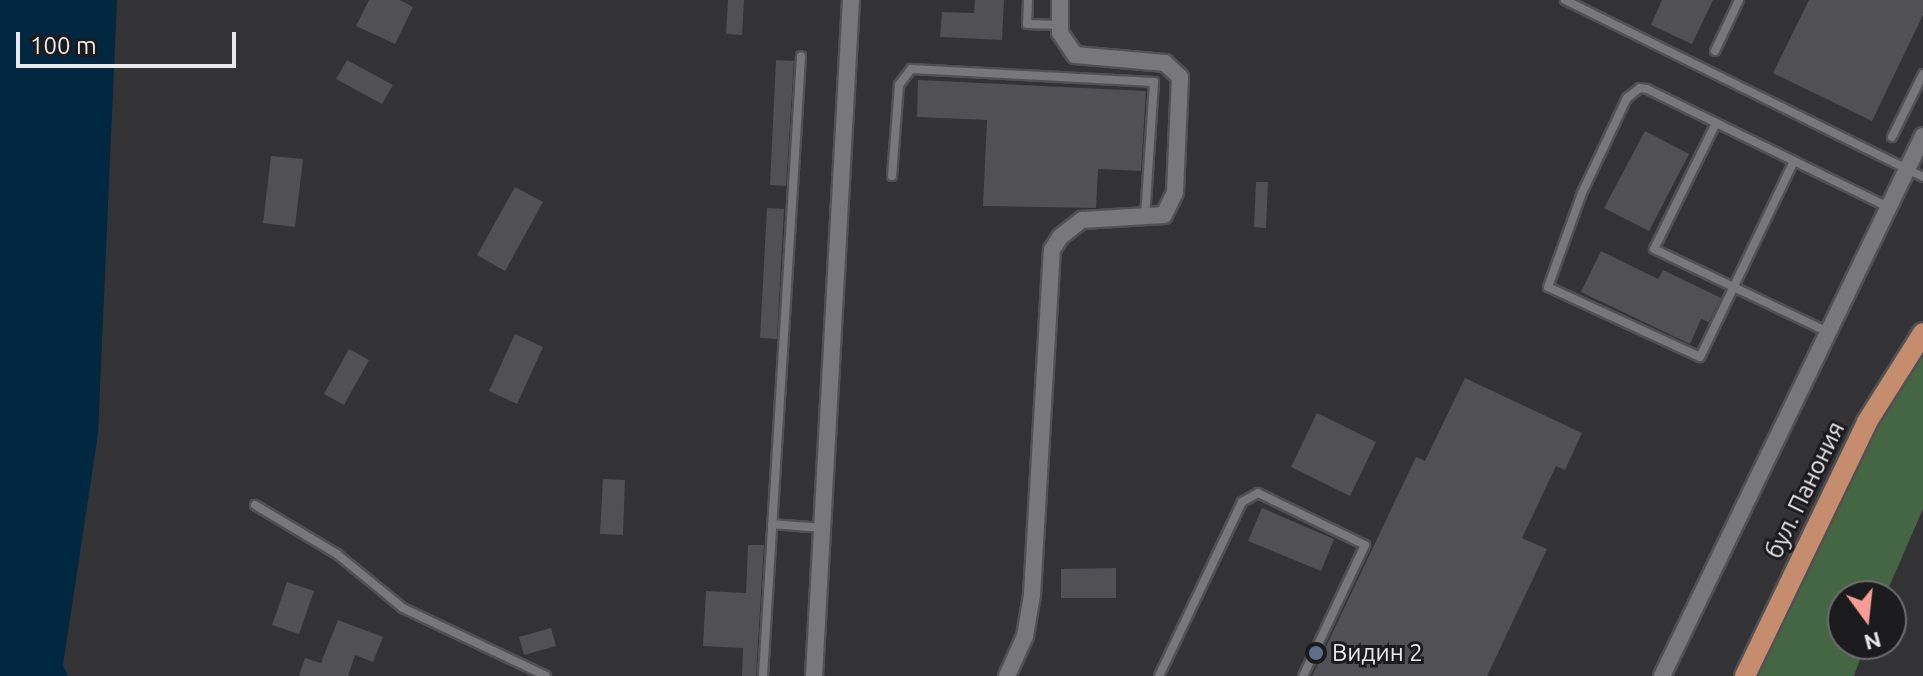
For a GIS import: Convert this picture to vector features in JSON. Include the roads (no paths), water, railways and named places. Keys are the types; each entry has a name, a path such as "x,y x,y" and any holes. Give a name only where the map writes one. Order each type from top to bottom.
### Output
{"main road":[{"name":"бул. Панония","path":"1745,676 1867,422 1923,333"}],"street":[{"path":"814,676 851,0"},
{"path":"1007,676 1025,636 1032,595 1052,250 1060,237 1082,220 1145,220 1164,215 1175,192 1180,77 1165,63 1075,55 1065,45 1059,25 1060,0"},
{"path":"1662,676 1923,136"}],"lane":[{"path":"1028,0 1027,24 1059,25"},
{"path":"1565,0 1923,177"},
{"path":"1715,51 1739,0"},
{"path":"763,676 801,56"},
{"path":"892,176 899,85 911,69 1154,82 1145,220"},
{"path":"1892,137 1923,74"},
{"path":"1794,161 1700,357 1548,287 1582,193 1632,91 1647,89 1888,207"},
{"path":"1716,123 1654,249 1828,332"},
{"path":"1159,676 1242,502 1258,493 1365,545 1303,676"},
{"path":"255,505 337,554 403,608 546,676"},
{"path":"772,524 822,528"}],"water":[{"path":"0,0 117,0 98,434 63,665 68,676 0,676"}],"place":[{"name":"Видин 2","path":"1316,653"}]}
